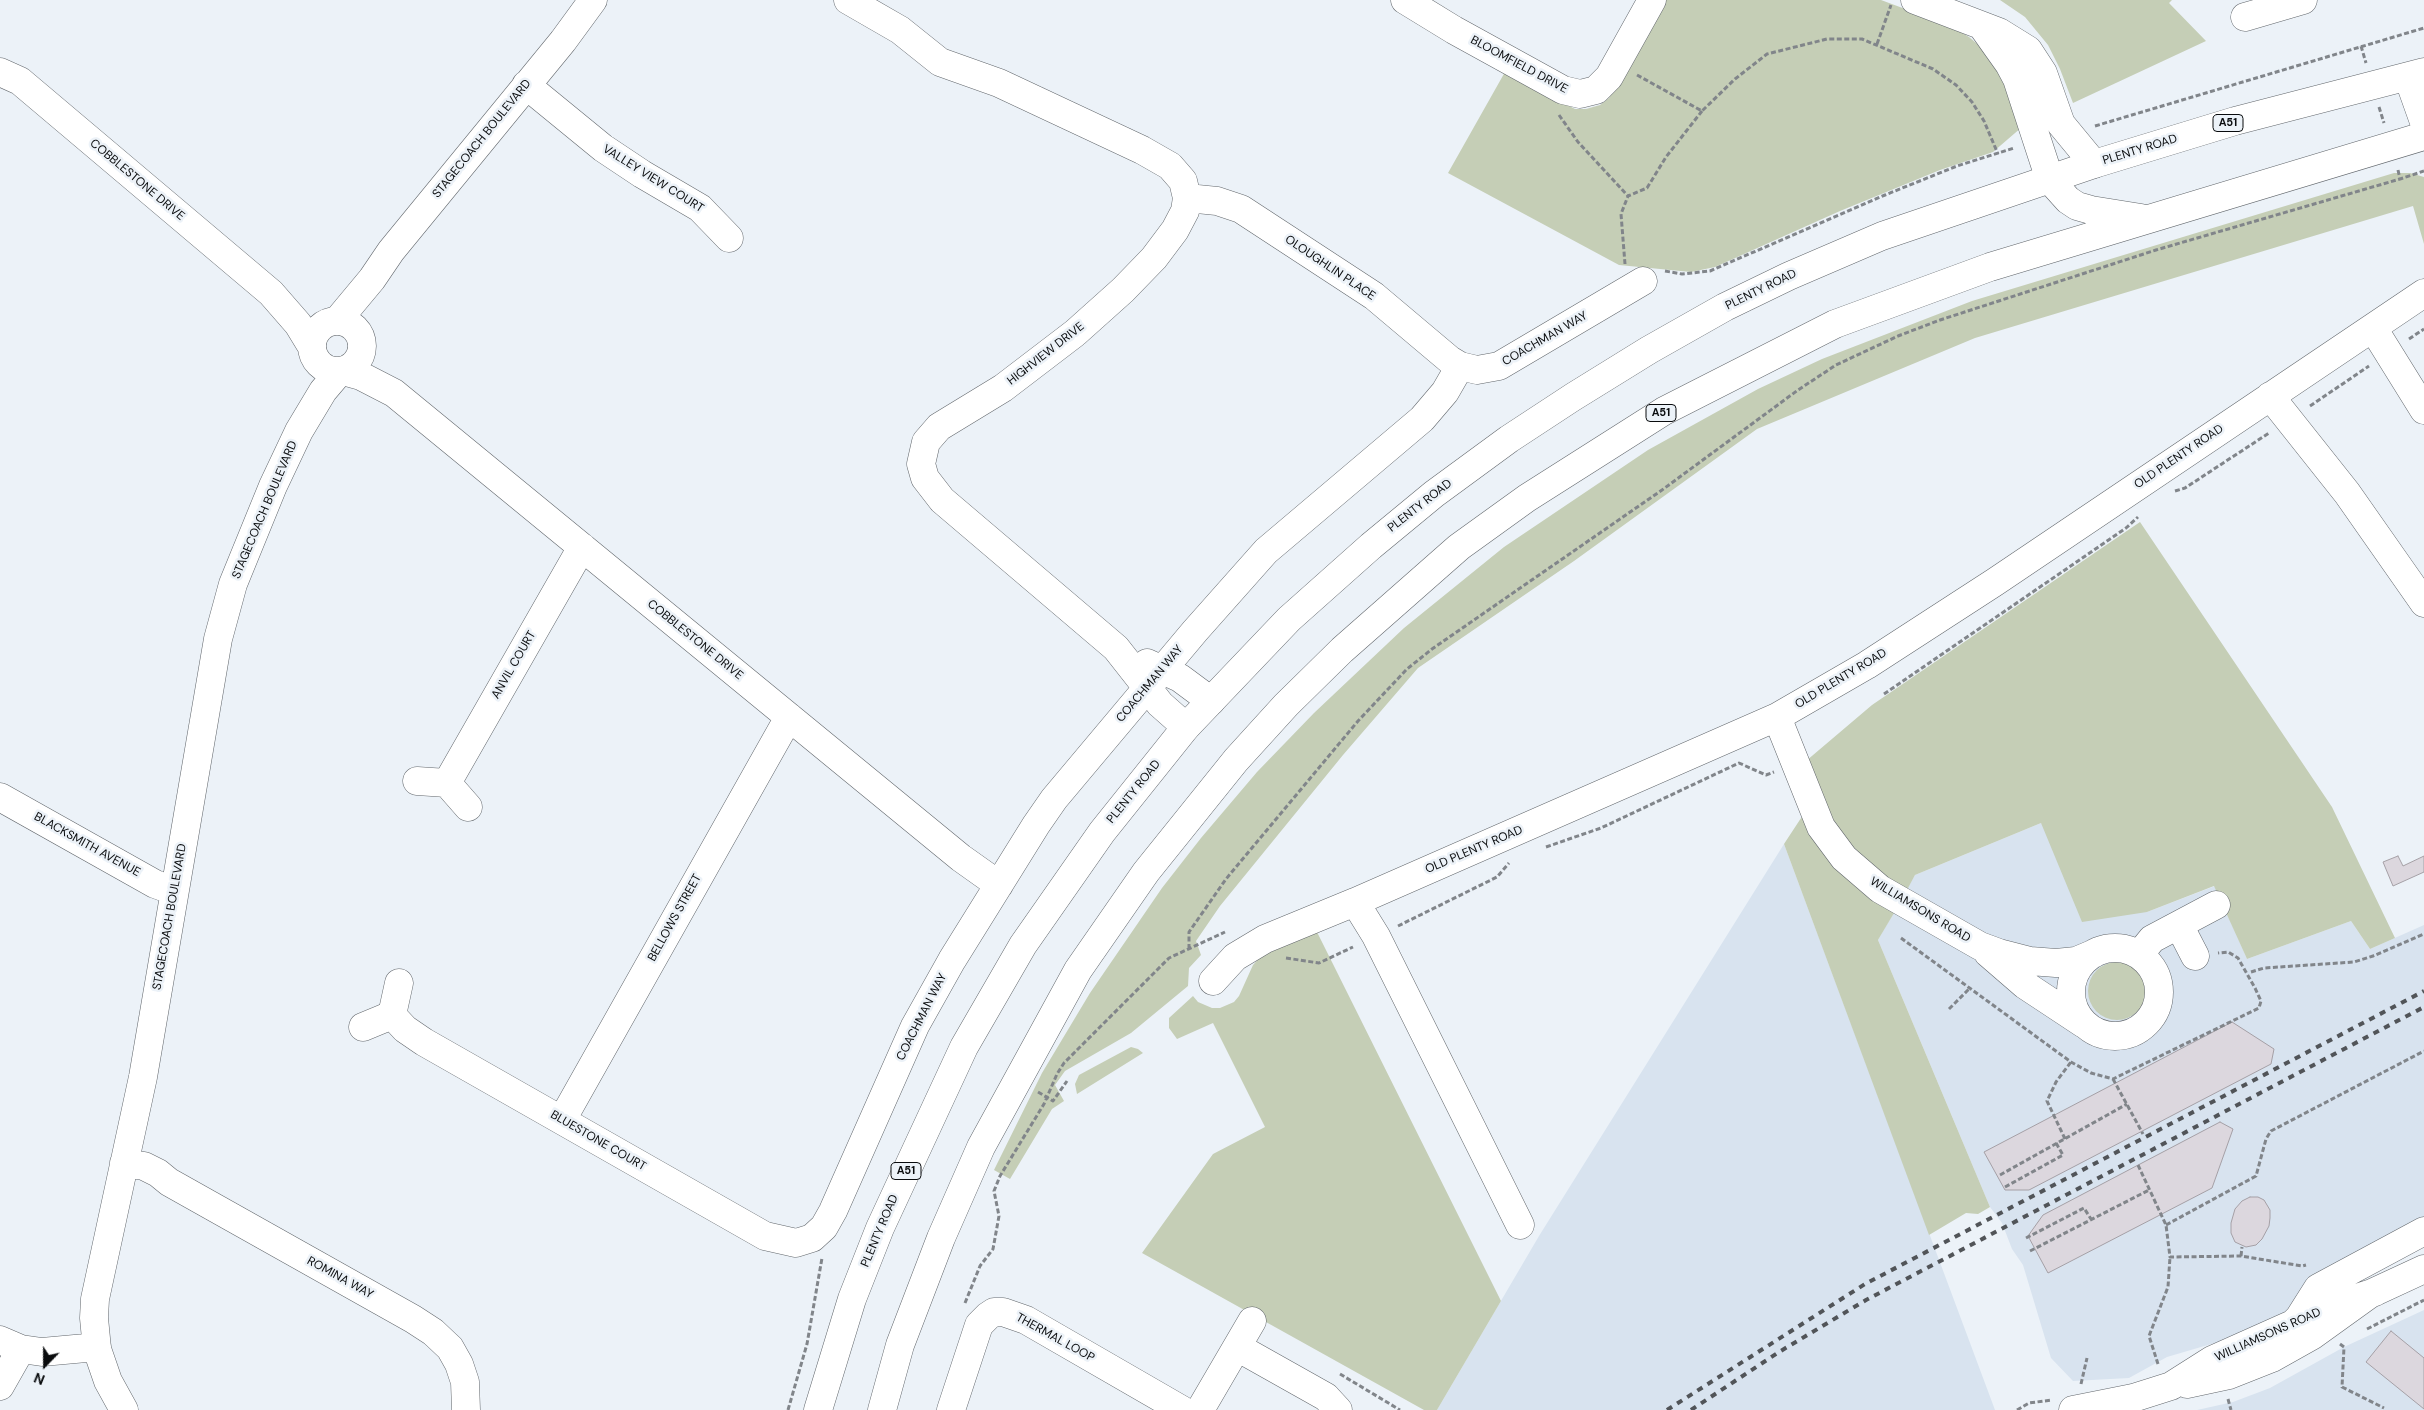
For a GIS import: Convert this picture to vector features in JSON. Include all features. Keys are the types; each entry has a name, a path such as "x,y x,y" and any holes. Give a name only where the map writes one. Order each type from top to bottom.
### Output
{"main road":[{"name":"STAGECOACH BOULEVARD","path":"335,321 372,279 391,251 593,0"},
{"path":"848,0 900,30 946,44 999,83 1078,118 1158,159 1178,174 1185,186 1187,198"},
{"name":"BLOOMFIELD DRIVE","path":"1405,0 1462,35 1572,93 1588,93 1596,90 1617,64 1652,0"},
{"path":"1915,0 2014,39 2036,60 2043,72 2061,124 2094,164"},
{"path":"2245,18 2303,0"},
{"path":"1981,25 2009,64 2017,79 2050,180 2068,200 2083,208 2147,219"},
{"name":"COBBLESTONE DRIVE","path":"0,72 20,81 272,293 298,324 312,349"},
{"path":"2416,75 2424,122"},
{"name":"PLENTY ROAD","path":"818,1410 852,1299 880,1228 964,1047 1023,945 1102,832 1186,727 1289,619 1399,523 1509,439 1611,374 1725,307 1789,276 1882,236 2094,164 2235,121 2416,75"},
{"name":"VALLEY VIEW COURT","path":"526,85 603,148 700,208 729,238"},
{"name":"A51","path":"882,1410 900,1345 941,1238 981,1147 1078,970 1146,872 1192,812 1286,705 1342,650 1460,547 1526,498 1664,411 1835,324 1990,267 2424,136"},
{"name":"OLOUGHLIN PLACE","path":"1187,198 1217,201 1241,209 1374,296 1450,360 1460,366"},
{"name":"HIGHVIEW DRIVE","path":"1187,198 1185,212 1176,230 1154,258 1123,290 1075,333 1003,388 939,427 926,442 922,456 925,478 942,500 1116,648 1155,678 1180,678 1211,702"},
{"name":"COACHMAN WAY","path":"812,1238 824,1227 833,1211 915,1026 952,960 1054,799 1155,678 1266,551 1422,419 1445,392 1460,366 1477,370 1499,366 1635,274"},
{"name":"STAGECOACH BOULEVARD","path":"362,342 363,312 372,279"},
{"name":"COBBLESTONE DRIVE","path":"272,293 310,314 335,321"},
{"name":"OLD PLENTY ROAD","path":"1213,981 1235,957 1265,939 1355,902 1777,717 1867,665 1995,582 2424,293"},
{"path":"335,321 353,326 362,342 362,352 355,364 341,371 325,369 314,358 312,349 312,340 320,327 335,321"},
{"path":"2373,328 2424,410"},
{"name":"COBBLESTONE DRIVE","path":"362,342 371,364 394,393"},
{"name":"STAGECOACH BOULEVARD","path":"299,431 309,384 312,349"},
{"name":"STAGECOACH BOULEVARD","path":"124,1410 108,1381 96,1340 95,1299 143,1077 211,676 228,603 248,543 299,431 323,391 341,371"},
{"name":"COBBLESTONE DRIVE","path":"341,371 361,376 394,393 961,858 999,885"},
{"path":"2270,396 2353,501 2424,604"},
{"name":"ANVIL COURT","path":"447,783 582,547"},
{"name":"HIGHVIEW DRIVE","path":"1155,678 1160,704 1186,727"},
{"name":"BELLOWS STREET","path":"562,1120 789,717"},
{"name":"WILLIAMSONS ROAD","path":"1777,717 1812,808 1832,843 1844,858 1880,889 1980,946 2011,957 2049,963 2076,961 2105,950 2120,949 2139,955 2147,962 2157,979 2159,999 2153,1015 2137,1031 2120,1036 2104,1035 2089,1028 2025,985 1980,946"},
{"path":"417,781 447,783 468,807"},
{"name":"BLACKSMITH AVENUE","path":"0,797 155,884 174,891"},
{"path":"1355,902 1376,936 1520,1226"},
{"path":"2139,955 2152,939 2216,905"},
{"path":"2179,924 2204,954"},
{"path":"2089,1028 2076,1010 2072,989 2079,968 2095,953"},
{"path":"363,1027 392,1015 399,983"},
{"name":"BLUESTONE COURT","path":"392,1015 398,1023 418,1039 765,1236 796,1243 812,1238"},
{"name":"ROMINA WAY","path":"123,1170 169,1182 413,1318 433,1332 450,1348 459,1364 465,1382 466,1410"},
{"path":"2288,1327 2299,1318 2318,1288 2424,1231"},
{"name":"WILLIAMSONS ROAD","path":"2073,1410 2125,1404 2173,1384 2212,1360 2333,1306 2375,1292 2424,1270"},
{"name":"WILLIAMSONS ROAD","path":"2173,1384 2229,1375 2272,1358 2318,1332 2375,1292"},
{"name":"THERMAL LOOP","path":"951,1410 980,1325 994,1312 1003,1312 1026,1320 1182,1410"},
{"path":"1200,1410 1252,1321"},
{"path":"0,1386 17,1346 51,1341 96,1340"},
{"path":"1237,1347 1326,1397 1338,1410"}],"path":[{"path":"1877,44 1893,0"},
{"path":"2068,134 2424,28"},
{"path":"1828,39 1862,39 1877,44 1933,69 1956,85 1972,102 1984,120 1998,154 1957,166 1885,195 1710,271 1682,274 1635,274 1621,214 1628,196 1647,188 1666,158 1702,111 1735,79 1768,54 1828,39"},
{"path":"1617,64 1702,111"},
{"path":"1554,108 1578,142 1628,196"},
{"path":"1189,949 1189,932 1226,880 1358,721 1407,669 1432,649 1662,490 1798,390 1836,365 1898,336 1940,320 2156,250 2400,178"},
{"path":"2168,493 2185,488 2424,329"},
{"path":"1884,694 2126,528 2143,511"},
{"path":"2251,972 2264,968 2354,962 2424,934"},
{"path":"1901,938 2071,1062 2091,1073 2113,1079 2259,1008 2261,1002 2238,958 2228,952 2204,954"},
{"path":"1949,1008 1970,988"},
{"path":"2166,1225 2256,1176 2266,1139 2271,1131 2424,1051"},
{"path":"2065,1139 2047,1101 2056,1082 2071,1062"},
{"path":"2113,1079 2143,1134"},
{"path":"1016,1081 1053,1101 1067,1081"},
{"path":"962,1312 980,1266 993,1249 999,1216 994,1191 1006,1163 1048,1097"},
{"path":"2000,1175 2127,1104"},
{"path":"2005,1188 2063,1155 2056,1143"},
{"path":"2138,1165 2166,1225 2170,1257 2168,1287 2149,1336"},
{"path":"2030,1251 2149,1190"},
{"path":"2026,1238 2084,1208 2091,1219"},
{"path":"788,1410 807,1344 823,1264 822,1251 812,1238"},
{"path":"2241,1256 2242,1247"},
{"path":"2170,1257 2241,1256 2302,1266"},
{"path":"2340,1343 2344,1347 2342,1387 2384,1408"},
{"path":"2228,1398 2231,1410"}],"shaded area":[{"path":"2041,823 2147,912 2215,886 2247,959 2351,921 2370,949 2424,925 2424,1239 2289,1316 2252,1332 2167,1357 2129,1378 2073,1381 2051,1358 2023,1265 2012,1249 2002,1223 1990,1207 1878,940 1915,875"},
{"path":"1784,844 1995,1410 1437,1410 1539,1236"},
{"path":"2424,1310 2424,1410 2197,1410 2233,1402 2270,1388 2344,1347"}],"green space":[{"path":"1662,0 1881,0 1951,26 1969,37 1988,53 2004,72 2022,127 1993,152 1940,170 1840,211 1715,267 1691,272 1619,265 1448,173 1505,72 1575,109 1586,109 1600,105 1609,98"},
{"path":"2000,0 2172,0 2169,3 2206,41 2073,103 2060,69 2048,45 2025,17"},
{"path":"2394,173 2410,173 2424,177 2424,244 2413,206 1975,338 1757,429 1574,561 1418,668 1343,755 1220,906 1196,941 1201,955 1189,968 1188,986 1131,1033 1065,1071 1055,1085 1064,1101 1052,1109 1010,1179 994,1170 1042,1073 1090,993 1162,888 1201,838 1257,772 1314,713 1404,628 1504,547 1648,450 1758,389 1822,359 1972,301"},
{"path":"2140,522 2332,807 2395,938 2370,949 2351,921 2247,959 2214,886 2147,912 2082,922 2041,823 1915,875 1907,890 1866,863 1837,831 1806,761 1872,705"},
{"path":"1803,815 1894,913 1878,940 1990,1207 1978,1214 1966,1213 1929,1235 1784,844"},
{"path":"1316,930 1501,1301 1437,1410 1424,1410 1142,1253 1213,1154 1265,1127 1213,1023 1177,1039 1169,1028 1169,1018 1193,996 1198,1002 1212,1008 1220,1008 1234,1002 1239,996 1253,965 1262,955"},
{"path":"2117,962 2128,964 2141,975 2146,991 2144,1002 2133,1015 2117,1020 2106,1018 2093,1007 2088,991 2090,980 2101,967"},
{"path":"1131,1047 1143,1053 1077,1094 1075,1084 1079,1075"}],"building":[{"path":"2398,856 2403,866 2424,856 2424,872 2393,886 2383,862"},
{"path":"2232,1022 2274,1049 2271,1064 2029,1190 2005,1190 1984,1152"},
{"path":"2220,1122 2233,1129 2212,1188 2048,1273 2028,1236 2043,1215"},
{"path":"2250,1197 2258,1197 2264,1200 2270,1210 2270,1218 2269,1226 2262,1239 2256,1245 2246,1247 2235,1242 2231,1233 2231,1223 2235,1209 2242,1201"},
{"path":"2391,1331 2424,1358 2424,1409 2366,1362"}],"railway":[{"path":"1667,1410 1865,1284 2424,991"},
{"path":"1691,1410 1779,1352 1866,1300 2424,1007"}]}
